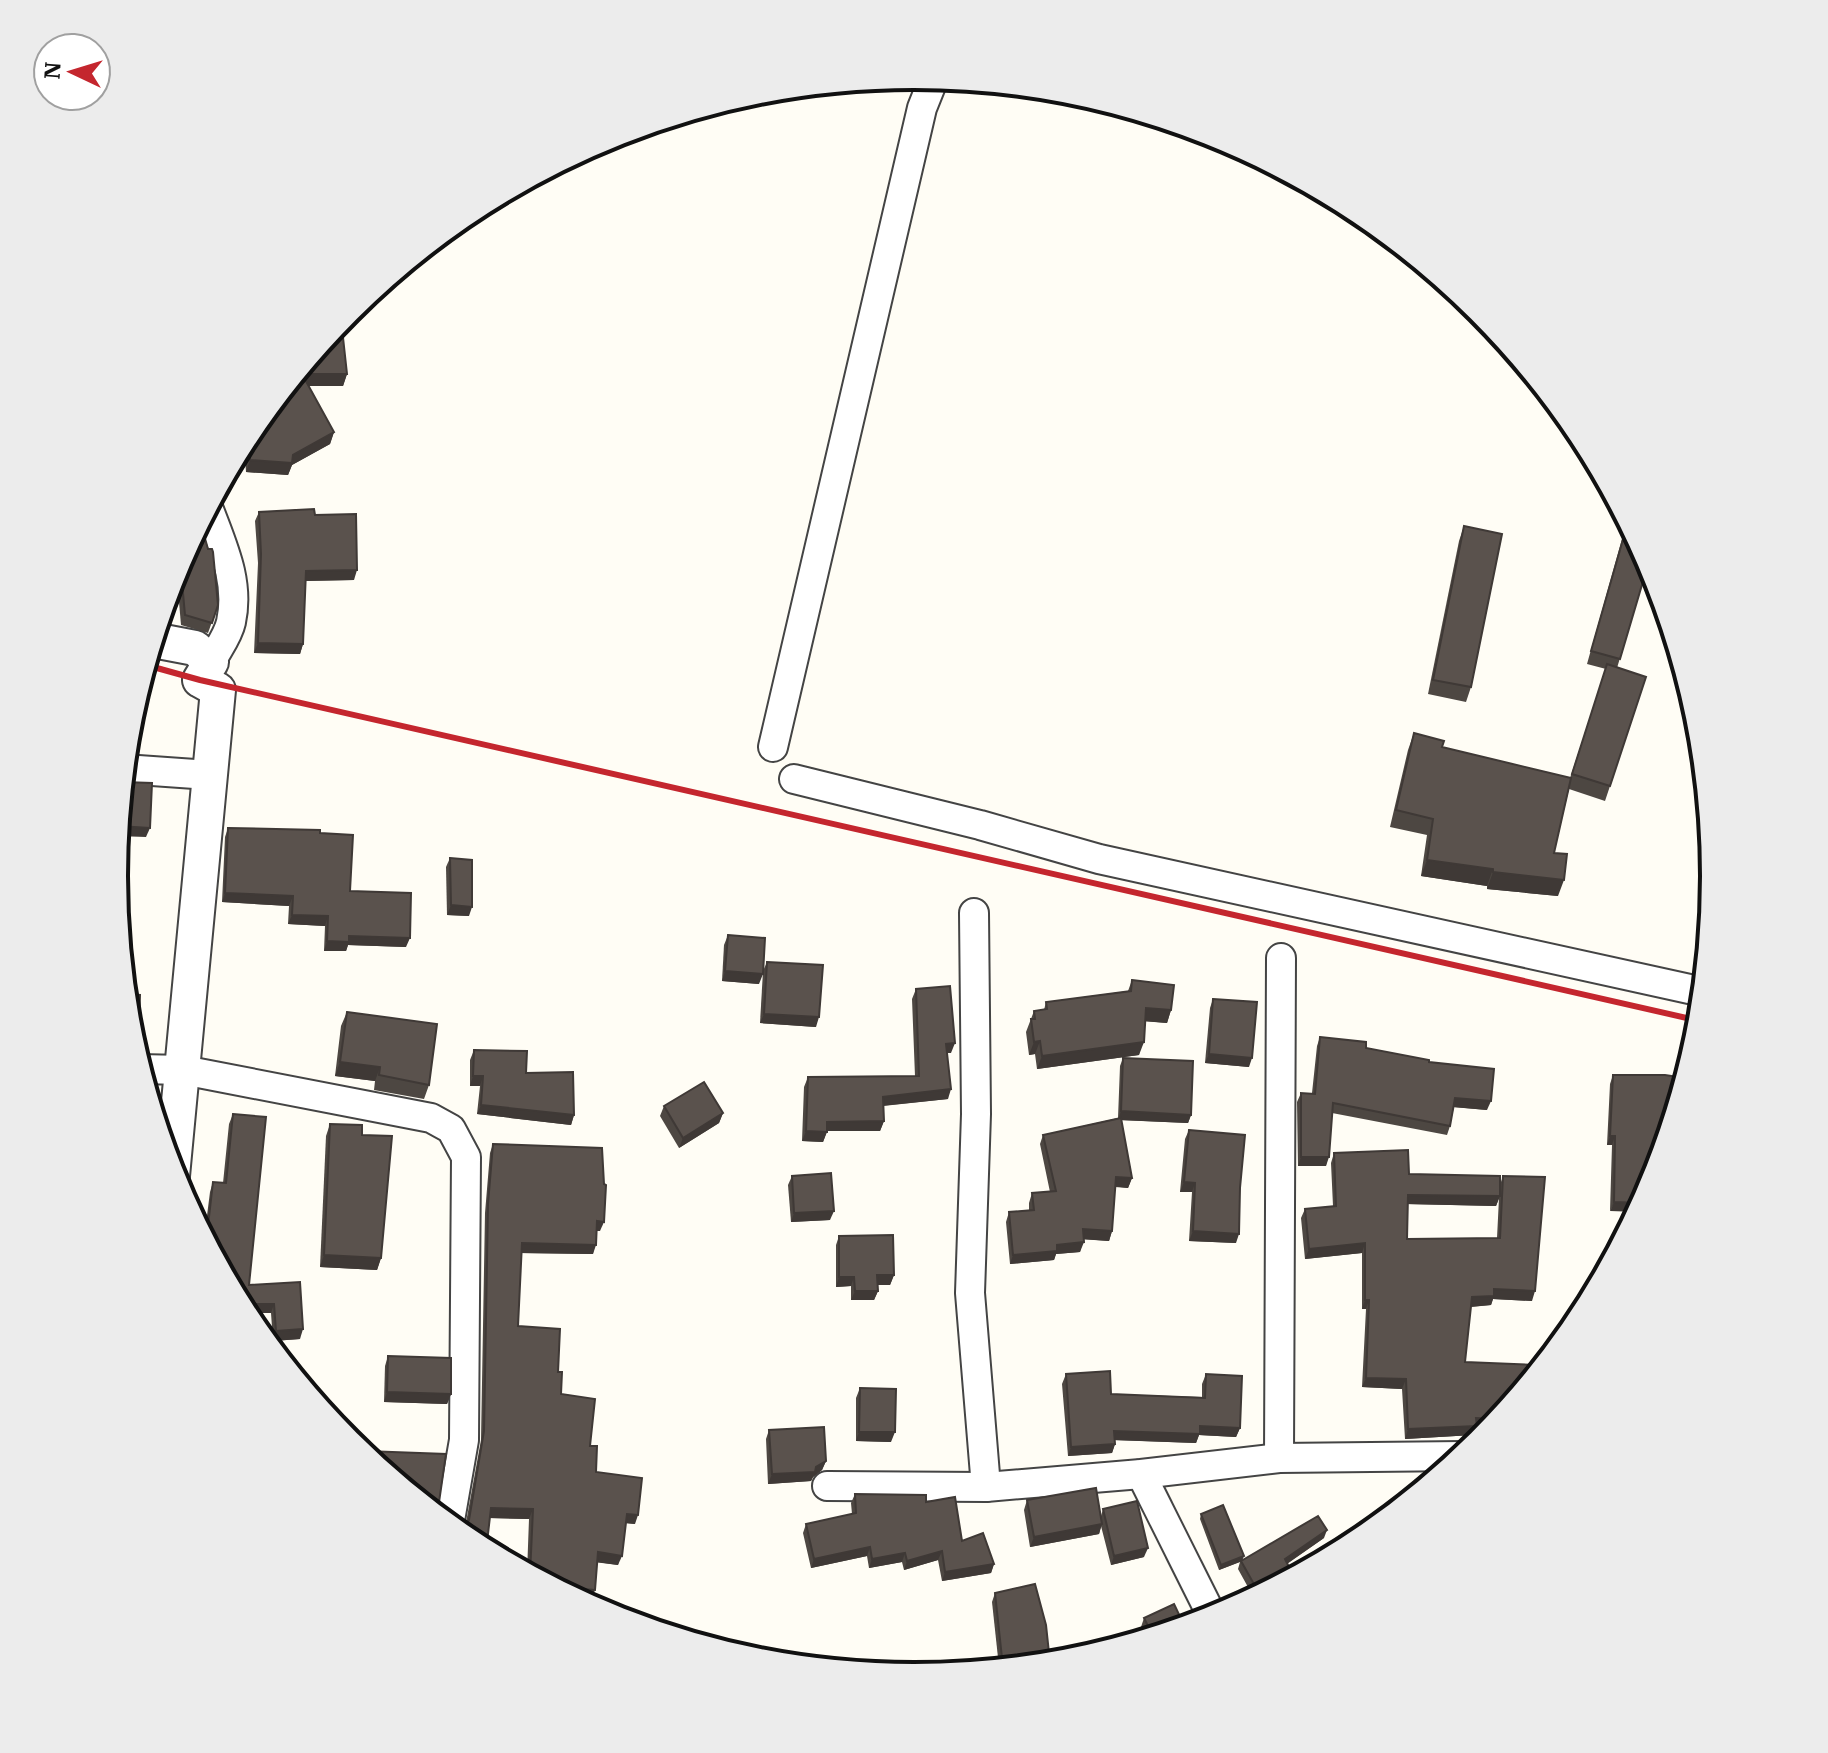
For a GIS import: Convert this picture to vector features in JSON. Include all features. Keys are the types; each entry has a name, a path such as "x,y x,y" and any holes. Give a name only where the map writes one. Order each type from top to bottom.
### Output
{"street":[{"path":"773,747 922,108 929,91"},
{"path":"175,1145 218,690 200,680 230,625 234,592 228,560 213,521"},
{"path":"163,642 195,648 211,662"},
{"path":"135,770 209,775"},
{"path":"794,779 980,825 1099,859 1692,990"},
{"path":"974,913 976,1114 970,1293 986,1487"},
{"path":"1279,1458 1281,958"},
{"path":"152,1069 183,1070 431,1118 451,1129 466,1157 464,1440 451,1512"},
{"path":"827,1486 986,1487 1279,1458 1445,1456"},
{"path":"1141,1474 1207,1606"}],"building":[{"path":"343,336 347,374 310,374"},
{"path":"305,380 334,432 293,455 292,463 250,460 260,440"},
{"path":"314,509 315,515 356,514 357,570 306,571 303,644 258,643 259,512"},
{"path":"1464,526 1502,534 1471,687 1433,680"},
{"path":"205,538 208,549 213,552 218,605 212,623 185,615 183,588"},
{"path":"1623,538 1643,581 1620,659 1591,651"},
{"path":"1607,664 1646,677 1610,786 1572,774"},
{"path":"1414,733 1444,741 1442,747 1571,778 1554,853 1567,854 1564,880 1427,860 1433,819 1396,810"},
{"path":"133,782 152,783 150,828 129,827"},
{"path":"228,828 320,830 320,833 353,835 350,891 411,893 410,938 349,936 349,942 327,941 328,916 292,915 293,896 225,893"},
{"path":"450,858 472,860 472,907 451,905"},
{"path":"728,935 765,938 763,974 725,971"},
{"path":"767,962 823,965 819,1017 764,1014"},
{"path":"1132,980 1174,985 1171,1010 1146,1008 1144,1042 1042,1056 1040,1041 1034,1042 1031,1019 1035,1019 1034,1011 1047,1009 1046,1002 1131,991"},
{"path":"950,986 955,1043 946,1044 951,1089 883,1097 884,1121 827,1122 827,1132 806,1131 808,1077 919,1076 916,989"},
{"path":"1213,999 1257,1002 1252,1058 1209,1054"},
{"path":"347,1012 437,1024 429,1085 379,1075 380,1067 340,1062"},
{"path":"1320,1037 1366,1042 1366,1048 1429,1062 1494,1069 1491,1101 1455,1098 1450,1126 1333,1103 1329,1157 1301,1157 1301,1093 1315,1094"},
{"path":"474,1050 527,1051 526,1073 573,1072 574,1115 481,1105 483,1076 473,1076"},
{"path":"1123,1058 1193,1061 1191,1115 1121,1111"},
{"path":"1613,1075 1675,1076 1659,1129 1629,1203 1614,1202 1615,1136 1610,1136"},
{"path":"704,1082 723,1113 683,1138 664,1106"},
{"path":"233,1114 266,1117 249,1285 300,1282 303,1329 276,1331 274,1304 254,1304 233,1270 208,1223 213,1182 226,1183"},
{"path":"1121,1118 1132,1178 1116,1177 1112,1231 1083,1229 1084,1242 1057,1245 1057,1251 1013,1255 1009,1212 1034,1210 1032,1193 1056,1191 1043,1135"},
{"path":"330,1124 362,1125 362,1135 392,1136 381,1258 324,1255"},
{"path":"1189,1130 1245,1135 1239,1234 1193,1231 1195,1183 1184,1182"},
{"path":"493,1144 602,1148 606,1185 604,1222 597,1221 596,1245 522,1243 518,1326 560,1329 558,1372 562,1372 561,1394 595,1399 590,1446 597,1446 596,1472 642,1478 638,1515 627,1514 622,1556 598,1552 595,1590 581,1589 531,1563 533,1509 491,1508 488,1537 467,1523 484,1431 488,1204"},
{"path":"1408,1150 1409,1174 1500,1176 1500,1196 1408,1195 1407,1239 1500,1238 1503,1176 1545,1177 1535,1291 1494,1289 1494,1296 1472,1297 1465,1362 1530,1365 1484,1418 1476,1418 1476,1426 1408,1429 1406,1379 1366,1378 1369,1300 1365,1300 1365,1243 1309,1249 1305,1209 1336,1206 1334,1153"},
{"path":"831,1173 834,1211 794,1213 792,1176"},
{"path":"893,1235 894,1275 877,1275 878,1291 855,1291 854,1277 839,1277 839,1236"},
{"path":"388,1356 451,1358 451,1394 387,1392"},
{"path":"1110,1371 1111,1394 1205,1398 1206,1374 1242,1376 1240,1428 1200,1426 1200,1434 1114,1431 1115,1444 1071,1447 1066,1374"},
{"path":"860,1388 896,1389 895,1432 859,1432"},
{"path":"824,1427 826,1461 816,1467 815,1472 772,1474 769,1430"},
{"path":"378,1451 446,1454 439,1503"},
{"path":"1096,1488 1102,1524 1034,1537 1027,1500"},
{"path":"855,1494 926,1495 926,1502 955,1497 962,1541 983,1533 994,1564 945,1572 942,1551 907,1561 905,1553 872,1559 870,1547 814,1559 806,1524 856,1513"},
{"path":"1137,1501 1148,1548 1114,1556 1103,1509"},
{"path":"1223,1505 1244,1556 1221,1565 1201,1514"},
{"path":"1318,1516 1327,1530 1285,1559 1289,1567 1255,1585 1241,1561"},
{"path":"1035,1584 1046,1625 1049,1651 1002,1657 995,1593"},
{"path":"1174,1604 1180,1616 1148,1627 1144,1618"}],"railway":[{"path":"156,668 1687,1018"}]}
